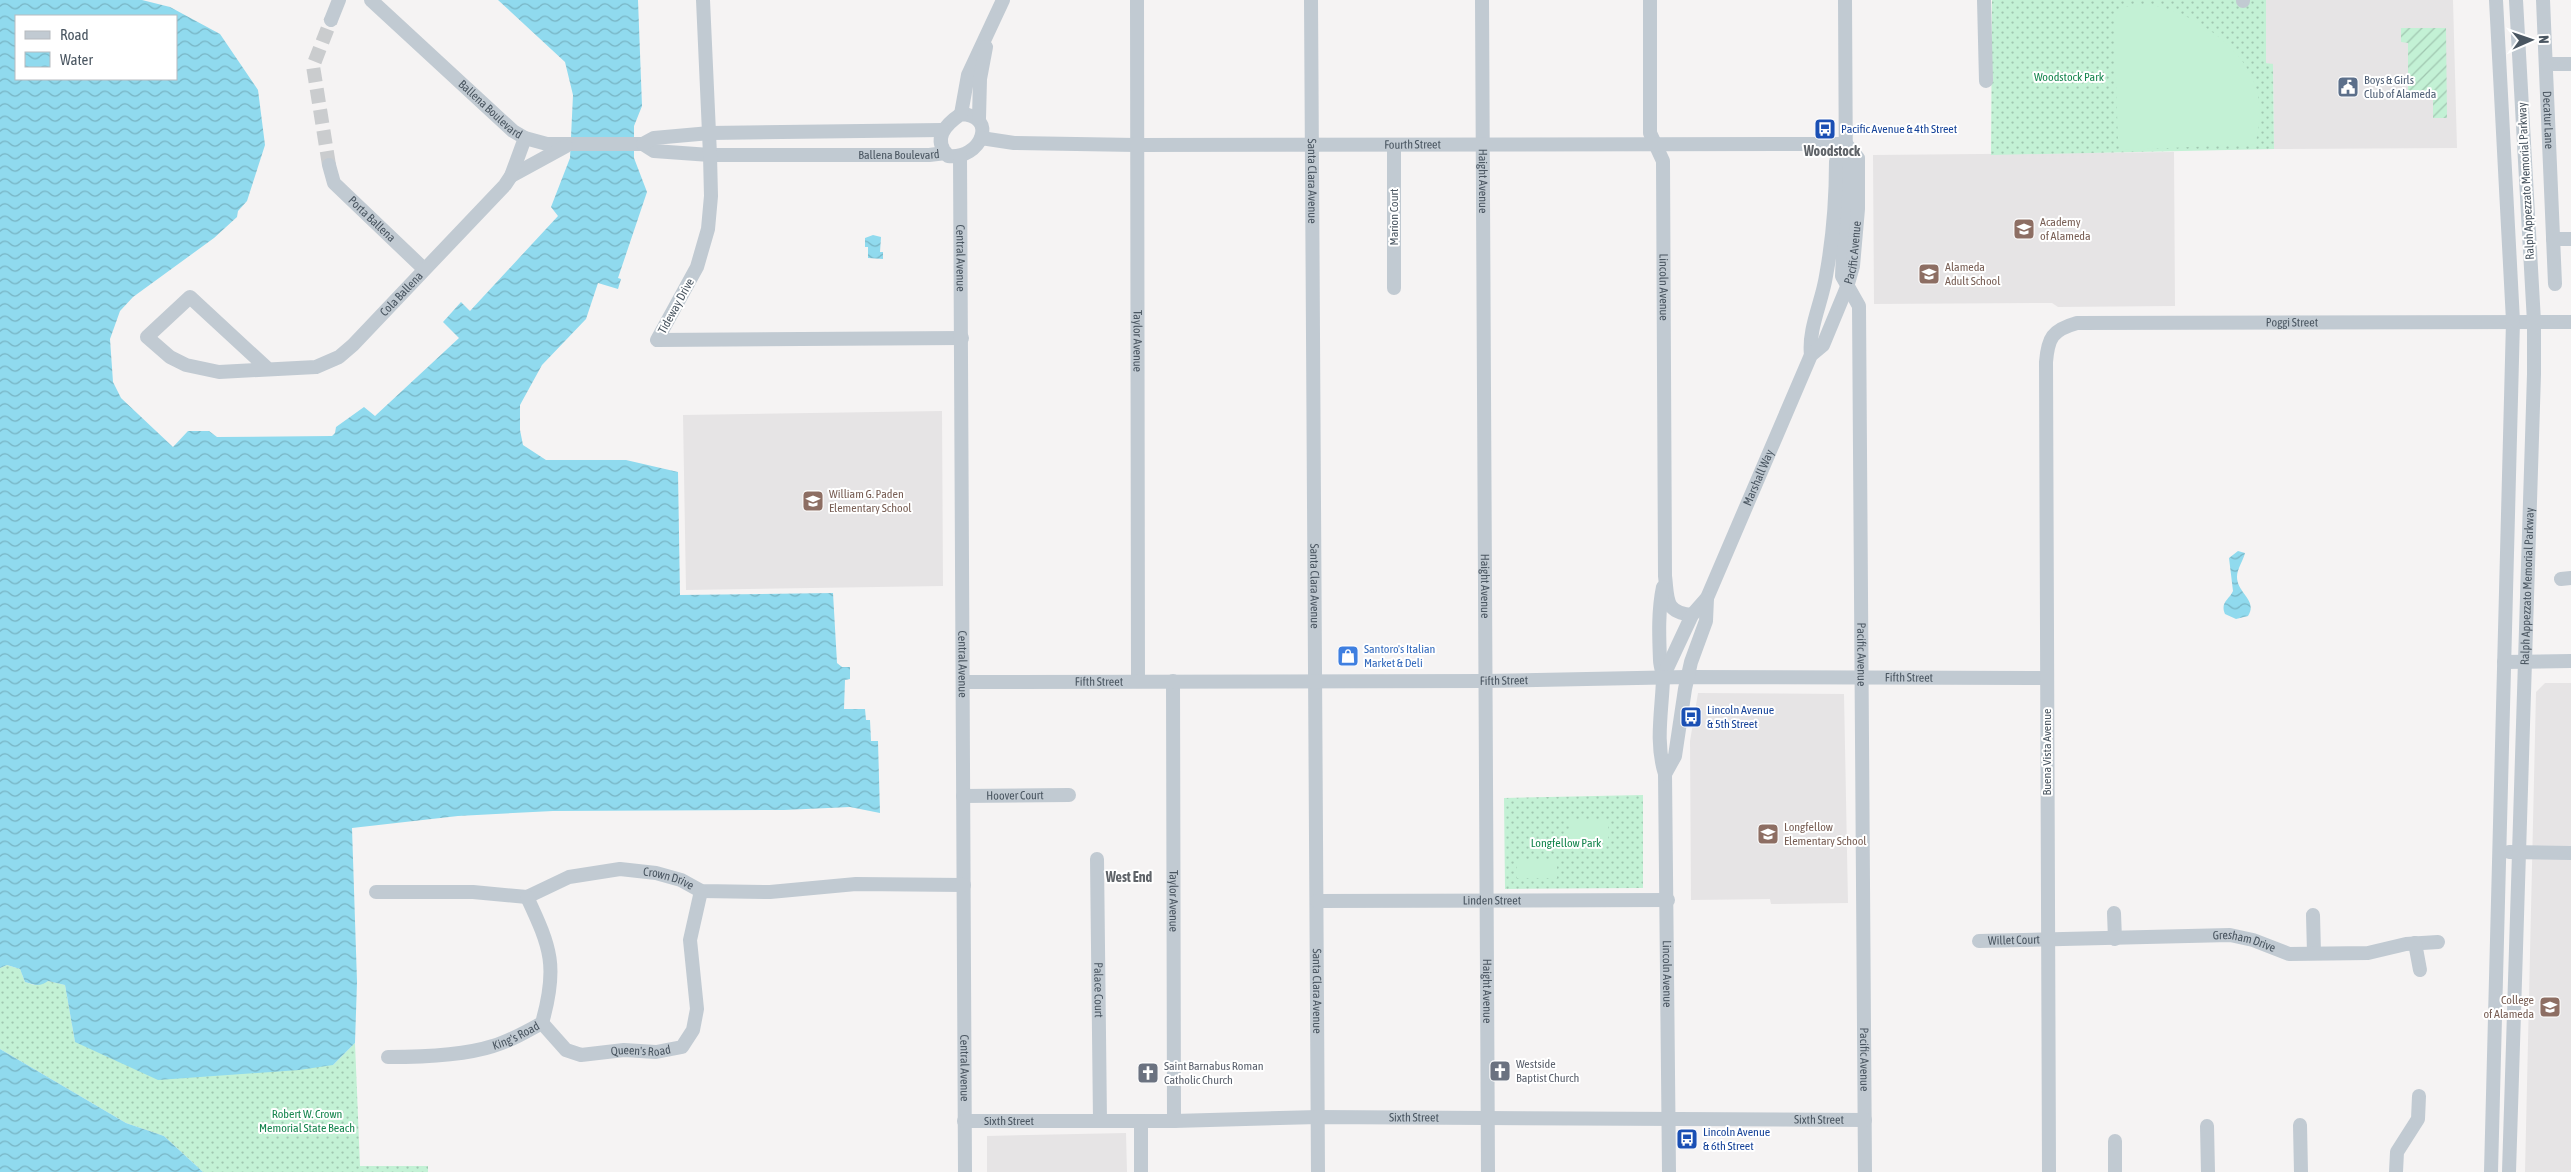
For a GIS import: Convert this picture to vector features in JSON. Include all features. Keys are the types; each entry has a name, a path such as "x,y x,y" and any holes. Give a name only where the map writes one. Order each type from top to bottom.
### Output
{"street":[{"path":"331,20 339,0"},
{"name":"Ballena Boulevard","path":"371,0 513,131 525,138 547,144 642,144 654,138 710,133 942,130"},
{"name":"Tideway Drive","path":"703,0 710,133 711,196 708,229 697,267 657,340 962,338"},
{"path":"961,114 972,115 978,118 982,124 981,138 972,151 960,156 948,156 942,150 940,140 942,130 961,114 968,75 1004,0"},
{"name":"Taylor Avenue","path":"1137,0 1138,681"},
{"name":"Santa Clara Avenue","path":"1312,0 1318,1172"},
{"name":"Haight Avenue","path":"1482,0 1488,1172"},
{"name":"Lincoln Avenue","path":"1650,0 1650,133 1663,161 1665,576 1670,606 1675,612 1692,615"},
{"name":"Pacific Avenue","path":"1845,0 1845,215 1841,261 1842,276 1859,306 1865,1172"},
{"path":"1984,0 1986,81"},
{"name":"Ralph Appezzato Memorial Parkway","path":"2491,1172 2513,321 2496,0"},
{"name":"Ralph Appezzato Memorial Parkway","path":"2509,1172 2534,322 2516,0"},
{"name":"Decatur Lane","path":"2543,0 2555,284"},
{"path":"978,118 980,79 988,35"},
{"path":"2547,64 2571,64"},
{"name":"Cola Ballena","path":"512,176 525,138"},
{"name":"Fourth Street","path":"981,138 1014,143 1136,145 1657,146 1846,144"},
{"name":"Cola Ballena","path":"268,369 190,297 147,337 170,357 186,365 219,372 316,367 339,357 512,176 569,144"},
{"name":"Ballena Boulevard","path":"642,144 654,151 710,156 929,155 946,153"},
{"name":"Pacific Avenue","path":"1826,278 1835,213 1836,155 1846,144"},
{"name":"Marion Court","path":"1394,146 1394,288"},
{"name":"Central Avenue","path":"960,156 965,1172"},
{"name":"Porta Ballena","path":"328,165 334,183 424,270"},
{"path":"2553,239 2571,239"},
{"name":"Marshall Way","path":"1811,355 1810,341 1826,278"},
{"name":"Marshall Way","path":"1663,677 1692,615 1707,598 1811,355 1823,345 1847,287"},
{"name":"Poggi Street","path":"2053,334 2064,327 2076,323 2571,322"},
{"name":"Buena Vista Avenue","path":"2049,1172 2046,362 2047,347 2053,334"},
{"name":"Lincoln Avenue","path":"1665,576 1660,604 1660,662 1663,677 1659,717 1660,756 1665,774 1668,900 1668,1172"},
{"name":"Marshall Way","path":"1687,677 1706,621 1707,598"},
{"path":"2504,662 2571,661"},
{"path":"1663,677 1670,706 1670,724 1676,740"},
{"name":"Fifth Street","path":"963,682 1486,681 1663,677 2046,678"},
{"name":"Lincoln Avenue","path":"1665,774 1675,756 1687,677"},
{"name":"Taylor Avenue","path":"1173,681 1174,1121"},
{"name":"Hoover Court","path":"963,796 1069,795"},
{"path":"2498,852 2571,853"},
{"name":"Palace Court","path":"1097,859 1100,1121"},
{"name":"Crown Drive","path":"527,897 569,877 620,869 656,873 680,880 701,891 770,892 856,884 964,885"},
{"name":"Queen's Road","path":"542,1023 566,1050 580,1055 624,1050 656,1052 682,1047 693,1030 697,1009 690,940 701,891"},
{"path":"376,892 473,892 527,897"},
{"name":"King's Road","path":"388,1057 420,1057 491,1047 521,1035 542,1023 548,1002 552,971 545,935 527,897"},
{"name":"Linden Street","path":"1317,901 1668,900"},
{"path":"2114,913 2115,939"},
{"path":"2313,914 2314,953"},
{"name":"Gresham Drive","path":"2048,941 2230,935 2253,940 2289,954 2368,953 2415,942 2438,942"},
{"name":"Willet Court","path":"1979,941 2048,941"},
{"path":"2415,942 2420,970"},
{"path":"2396,1172 2397,1152 2418,1119 2419,1096"},
{"name":"Sixth Street","path":"964,1121 1174,1121 1318,1117 1864,1120"},
{"path":"1141,1121 1142,1172"},
{"path":"2300,1125 2301,1172"},
{"path":"2208,1126 2208,1172"},
{"path":"2115,1141 2115,1172"}],"shaded area":[{"path":"2266,0 2453,0 2457,148 2274,149 2273,65 2266,63"},
{"name":"Academy of Alameda","path":"2174,152 2175,306 2058,307 2052,303 1874,304 1873,155"},
{"name":"William G. Paden Elementary School","path":"942,411 943,586 686,590 683,415"},
{"name":"College of Alameda","path":"2545,683 2571,683 2571,1172 2525,1172 2536,692"},
{"name":"Longfellow Elementary School","path":"1698,693 1844,694 1848,903 1771,904 1770,899 1691,900 1690,741"},
{"path":"1126,1133 1127,1172 987,1172 987,1136"}],"green space":[{"name":"Woodstock Park","path":"1992,0 2266,0 2266,63 2273,64 2274,149 1991,155"},
{"path":"2145,4 2179,13 2196,22 2213,32 2241,59 2251,75 2257,91 2259,118 2255,144 2125,150 2118,143 2114,23 2121,10 2134,5"},
{"path":"2401,28 2446,28 2447,118 2433,118 2433,98 2408,98 2408,43 2401,42"},
{"name":"Longfellow Park","path":"1643,795 1643,888 1505,889 1504,798"},
{"path":"1569,820 1608,820 1608,843 1569,843"},
{"path":"1517,860 1557,860 1557,878 1517,878"},
{"name":"Robert W. Crown Memorial State Beach","path":"7,965 20,969 25,982 34,985 48,981 65,985 75,1042 333,1065 355,1043 360,1166 428,1166 428,1172 203,1172 164,1136 126,1123 0,1049 0,968"}],"water":[{"path":"0,0 142,0 170,7 220,34 258,90 265,145 247,201 238,211 237,217 214,238 133,297 120,311 110,339 113,382 121,398 173,447 188,431 209,431 217,437 332,436 335,433 336,427 364,407 375,416 459,338 443,322 461,302 470,311 558,216 551,207 570,158 573,95 565,62 498,0 638,0 642,106 634,126 634,158 647,192 618,278 621,279 618,289 598,283 586,319 542,365 520,405 520,430 523,445 546,460 626,460 678,472 680,595 833,593 837,663 842,667 850,667 850,679 845,680 844,709 865,709 866,720 870,720 871,741 878,741 880,813 850,807 784,810 553,811 458,816 352,828 357,982 355,1043 333,1065 299,1070 158,1080 75,1042 65,985 48,981 40,985 25,982 20,969 7,965 0,968"},
{"path":"873,235 881,237 880,252 883,252 883,259 868,258 868,247 865,247 865,238"},
{"path":"2238,551 2245,553 2237,577 2240,588 2249,601 2250,610 2248,616 2236,619 2225,614 2224,607 2233,591 2229,558"},
{"path":"0,1049 126,1123 164,1136 203,1172 0,1172"}],"tunnel":[{"path":"329,165 313,66 331,20"}],"place":[{"name":"Boys & Girls Club of Alameda","path":"2348,87"},
{"name":"Pacific Avenue & 4th Street","path":"1825,129"},
{"name":"Academy of Alameda","path":"2024,229"},
{"name":"Alameda Adult School","path":"1929,274"},
{"name":"William G. Paden Elementary School","path":"813,501"},
{"name":"Santoro's Italian Market & Deli","path":"1348,656"},
{"name":"Lincoln Avenue & 5th Street","path":"1691,717"},
{"name":"Longfellow Elementary School","path":"1768,834"},
{"name":"College of Alameda","path":"2550,1007"},
{"name":"Westside Baptist Church","path":"1500,1071"},
{"name":"Saint Barnabus Roman Catholic Church","path":"1148,1073"},
{"name":"Lincoln Avenue & 6th Street","path":"1687,1139"}],"district":[{"name":"Woodstock","path":"1832,151"},
{"name":"West End","path":"1129,877"}]}
